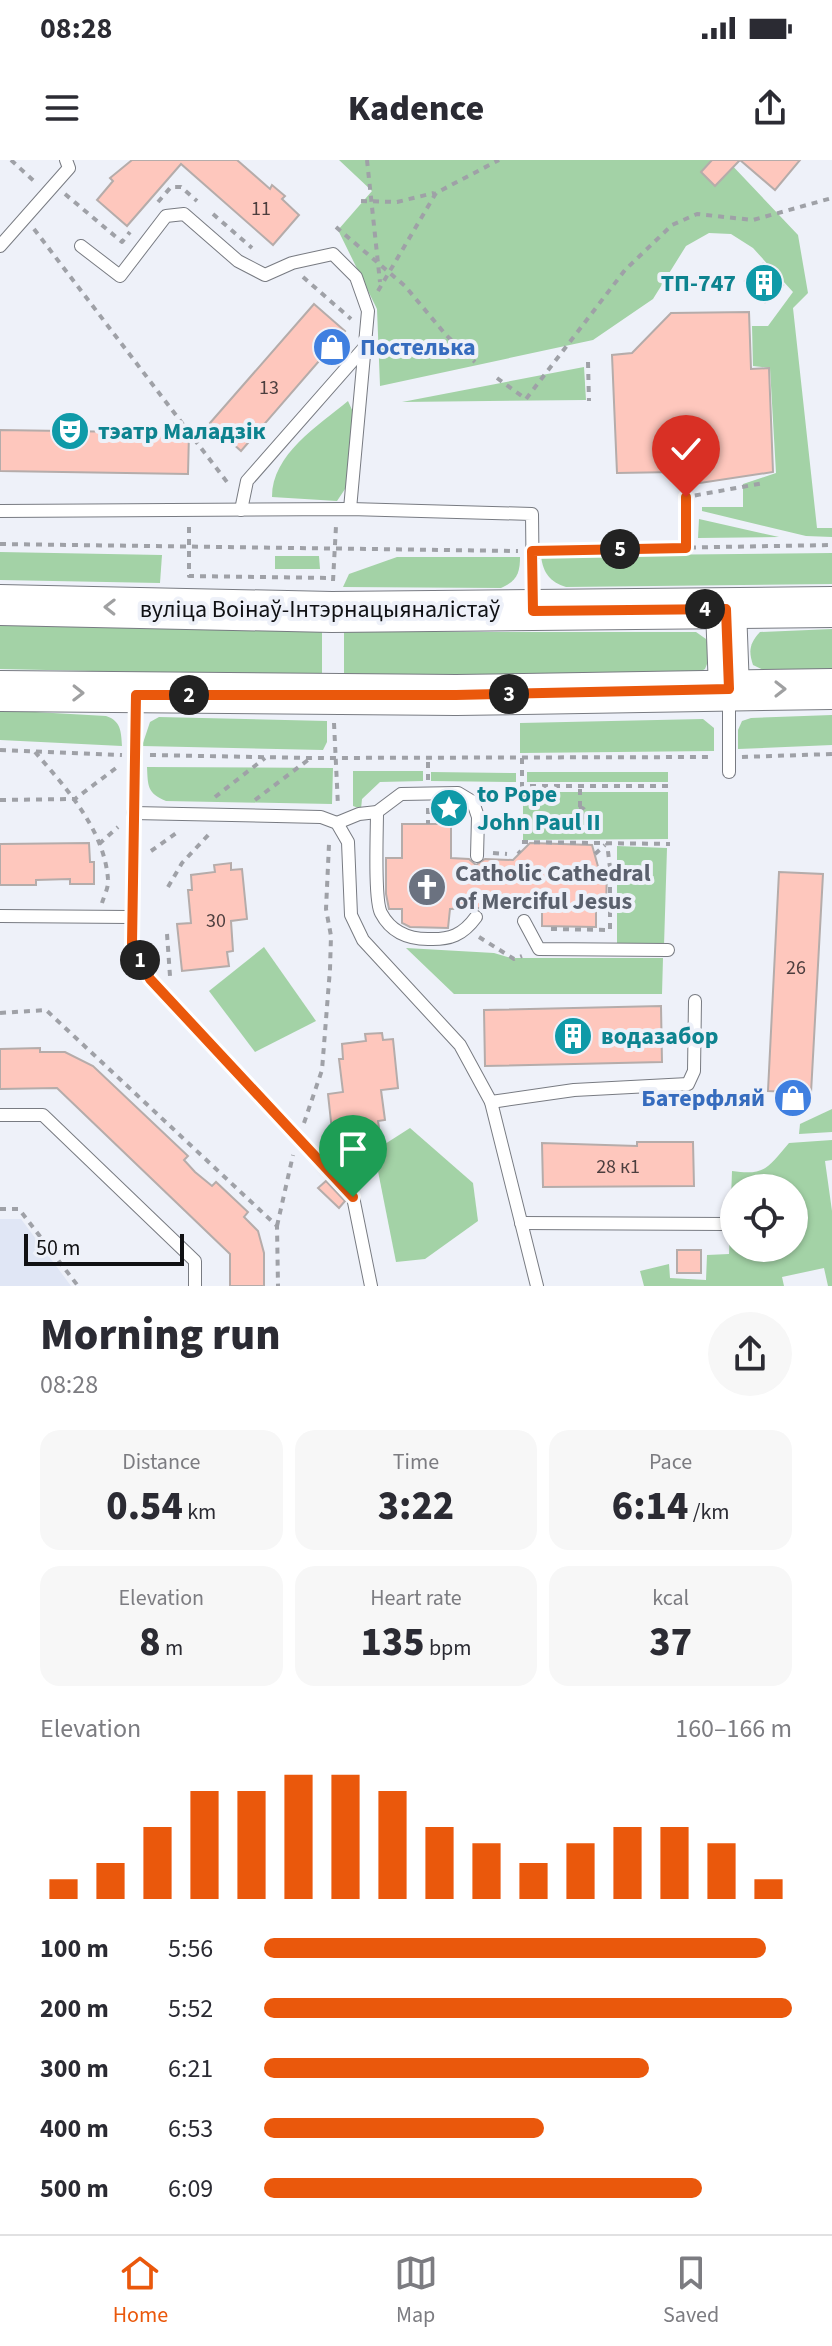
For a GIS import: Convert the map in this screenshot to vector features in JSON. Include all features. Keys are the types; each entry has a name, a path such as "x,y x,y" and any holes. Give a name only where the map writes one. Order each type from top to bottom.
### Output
{"main road":[{"name":"вуліца Воінаў-Інтэрнацыяналістаў","path":"0,605 332,612 832,607"},
{"path":"726,609 729,689"},
{"path":"0,691 136,695 456,695 832,689"}],"lane":[{"path":"0,246 69,168 66,160"},
{"path":"81,246 120,276 166,216 184,214 238,261 265,275 292,263 333,254 356,277 368,311 350,509"},
{"path":"241,510 247,481 363,349"},
{"path":"0,511 350,509 532,514 533,611"},
{"path":"729,689 729,772"},
{"path":"136,695 130,917 132,944 150,979 353,1197 371,1286"},
{"path":"337,823 359,814 377,812 401,794 458,793 473,802 483,854"},
{"path":"377,812 380,911 395,930 411,939 445,940 466,931 476,917"},
{"path":"133,813 321,817 337,823 348,842 351,915 363,940 460,1045 491,1102 537,1286"},
{"path":"0,916 130,917"},
{"path":"524,921 539,949 668,950"},
{"path":"491,1102 574,1090 688,1084 694,1071 695,1001"},
{"path":"0,1115 43,1115 195,1261 195,1286"},
{"path":"521,1223 720,1224"}],"path":[{"path":"11,160 39,186"},
{"path":"367,160 380,284"},
{"path":"361,201 397,202 436,193 499,160"},
{"path":"368,311 380,284 436,193"},
{"path":"497,378 526,399 625,270 672,225 697,214 753,220 832,198"},
{"path":"336,227 405,286 446,335 475,362"},
{"path":"34,229 232,488"},
{"path":"301,276 366,332"},
{"path":"588,362 589,401"},
{"path":"686,548 686,497 764,483"},
{"path":"189,523 189,576 333,578"},
{"path":"332,590 337,523"},
{"path":"0,544 532,551 832,545"},
{"path":"334,716 338,808"},
{"path":"0,750 310,758 832,754"},
{"path":"35,752 75,799 99,844 109,882 97,917"},
{"path":"213,799 265,757"},
{"path":"246,806 310,758"},
{"path":"427,772 428,758"},
{"path":"522,758 522,786 672,786"},
{"path":"0,800 75,799 116,768"},
{"path":"580,786 580,808"},
{"path":"428,824 427,817 434,817 434,805 441,805 441,821 456,820"},
{"path":"145,855 181,829"},
{"path":"168,887 182,863 213,829"},
{"path":"303,1124 322,1070 331,936 326,909 329,837"},
{"path":"522,842 670,844"},
{"path":"595,854 607,843"},
{"path":"551,929 610,930 607,843"},
{"path":"483,854 507,854"},
{"path":"167,934 170,981"},
{"path":"472,934 514,959 522,956"},
{"path":"0,1013 46,1010 277,1226"},
{"path":"278,1286 277,1226 295,1146"},
{"path":"0,1209 19,1209 78,1286"}],"shaded area":[{"path":"0,1219 21,1219 71,1286 0,1286"}],"green space":[{"path":"339,160 727,160 798,235 808,293 793,308 817,528 832,528 832,537 806,536 702,511 702,507 743,507 743,484 776,473 770,368 753,366 752,326 768,326 793,292 753,248 731,234 709,233 686,246 653,299 593,340 380,386 377,309 338,230 372,191"},
{"path":"584,367 586,400 402,402"},
{"path":"348,401 353,412 351,480 337,501 272,497 274,482 288,454"},
{"path":"699,519 779,537 698,538"},
{"path":"0,552 162,555 160,583 0,580"},
{"path":"832,553 832,584 566,587 548,576 541,556"},
{"path":"275,556 319,556 320,569 275,569"},
{"path":"397,557 520,557 516,576 501,588 343,587 349,574"},
{"path":"0,624 322,632 322,676 0,669"},
{"path":"832,629 832,672 770,673 753,665 751,647 760,632"},
{"path":"344,632 696,632 706,639 711,654 705,669 692,676 344,678"},
{"path":"0,710 106,716 117,724 122,746 0,740"},
{"path":"832,715 832,745 738,749 738,730 742,721"},
{"path":"159,717 327,721 327,742 323,750 142,746 150,722"},
{"path":"703,719 714,728 714,751 520,753 520,723"},
{"path":"147,767 333,768 332,804 166,801 150,788"},
{"path":"353,771 423,771 423,781 380,782 362,799 361,809 353,806"},
{"path":"431,772 516,773 516,782 431,781"},
{"path":"527,772 668,772 668,782 527,782"},
{"path":"523,792 668,792 668,839 523,840"},
{"path":"617,846 667,848 664,946 617,945"},
{"path":"264,947 316,1021 255,1052 209,991"},
{"path":"406,948 494,953 511,958 663,958 662,994 454,994"},
{"path":"832,1109 832,1132 799,1134 800,1124"},
{"path":"410,1128 473,1183 478,1221 425,1259 396,1262 374,1151"},
{"path":"832,1140 832,1160 825,1161 832,1211 832,1286 828,1286 824,1268 782,1277 784,1286 644,1286 640,1271 669,1264 670,1278 706,1280 707,1255 720,1254 720,1262 808,1262 808,1174 732,1174 732,1171 759,1171 789,1143"}],"building":[{"path":"132,160 237,160 270,189 272,185 285,196 282,199 299,215 273,245 181,164 127,226 97,200 113,181 110,178"},
{"path":"712,160 740,160 715,186 701,172"},
{"path":"740,160 800,160 775,190"},
{"name":"ТП-747","path":"763,264 783,285 765,302 745,281"},
{"path":"314,304 345,331 241,451 210,423"},
{"path":"749,312 751,369 769,368 773,472 687,485 675,472 617,473 612,355 632,353 671,313"},
{"path":"0,430 189,433 188,474 0,471"},
{"path":"402,824 451,824 451,858 469,859 476,865 485,859 513,860 530,843 592,845 599,870 607,870 606,908 596,908 596,927 542,926 542,909 477,908 450,909 448,928 410,927 402,923 402,909 389,909 386,894 386,858 402,858"},
{"path":"89,843 90,862 94,862 94,884 70,884 70,879 36,880 36,885 0,885 0,844"},
{"path":"231,863 231,870 242,869 247,919 231,921 233,951 227,952 229,966 182,971 177,924 191,923 188,890 192,890 191,875 215,872 214,865"},
{"path":"779,872 823,874 811,1093 768,1091"},
{"name":"водазабор","path":"661,1006 662,1062 485,1066 484,1010"},
{"path":"382,1033 383,1040 393,1039 398,1088 381,1090 385,1120 378,1121 380,1135 333,1140 328,1094 343,1092 339,1059 343,1059 342,1044 366,1041 365,1034"},
{"path":"40,1048 40,1052 65,1052 93,1066 188,1156 184,1160 195,1172 212,1186 216,1182 248,1212 244,1217 258,1231 264,1253 264,1286 230,1286 230,1254 57,1088 0,1089 0,1049"},
{"path":"637,1142 693,1142 694,1186 543,1187 542,1143 637,1146"},
{"path":"326,1181 345,1201 339,1208 318,1188"},
{"path":"677,1250 701,1250 701,1273 677,1273"}],"place":[{"name":"ТП-747","path":"764,283"},
{"name":"Постелька","path":"332,347"},
{"name":"тэатр Маладзік","path":"70,431"},
{"name":"to Pope John Paul II","path":"449,808"},
{"name":"Catholic Cathedral of Merciful Jesus","path":"427,887"},
{"name":"водазабор","path":"573,1036"},
{"name":"Батерфляй","path":"793,1098"}],"route":[{"path":"353,1197 150,979 132,944 130,917 136,695 456,695 729,689 726,609 533,611 532,551 686,548 686,497"}]}
